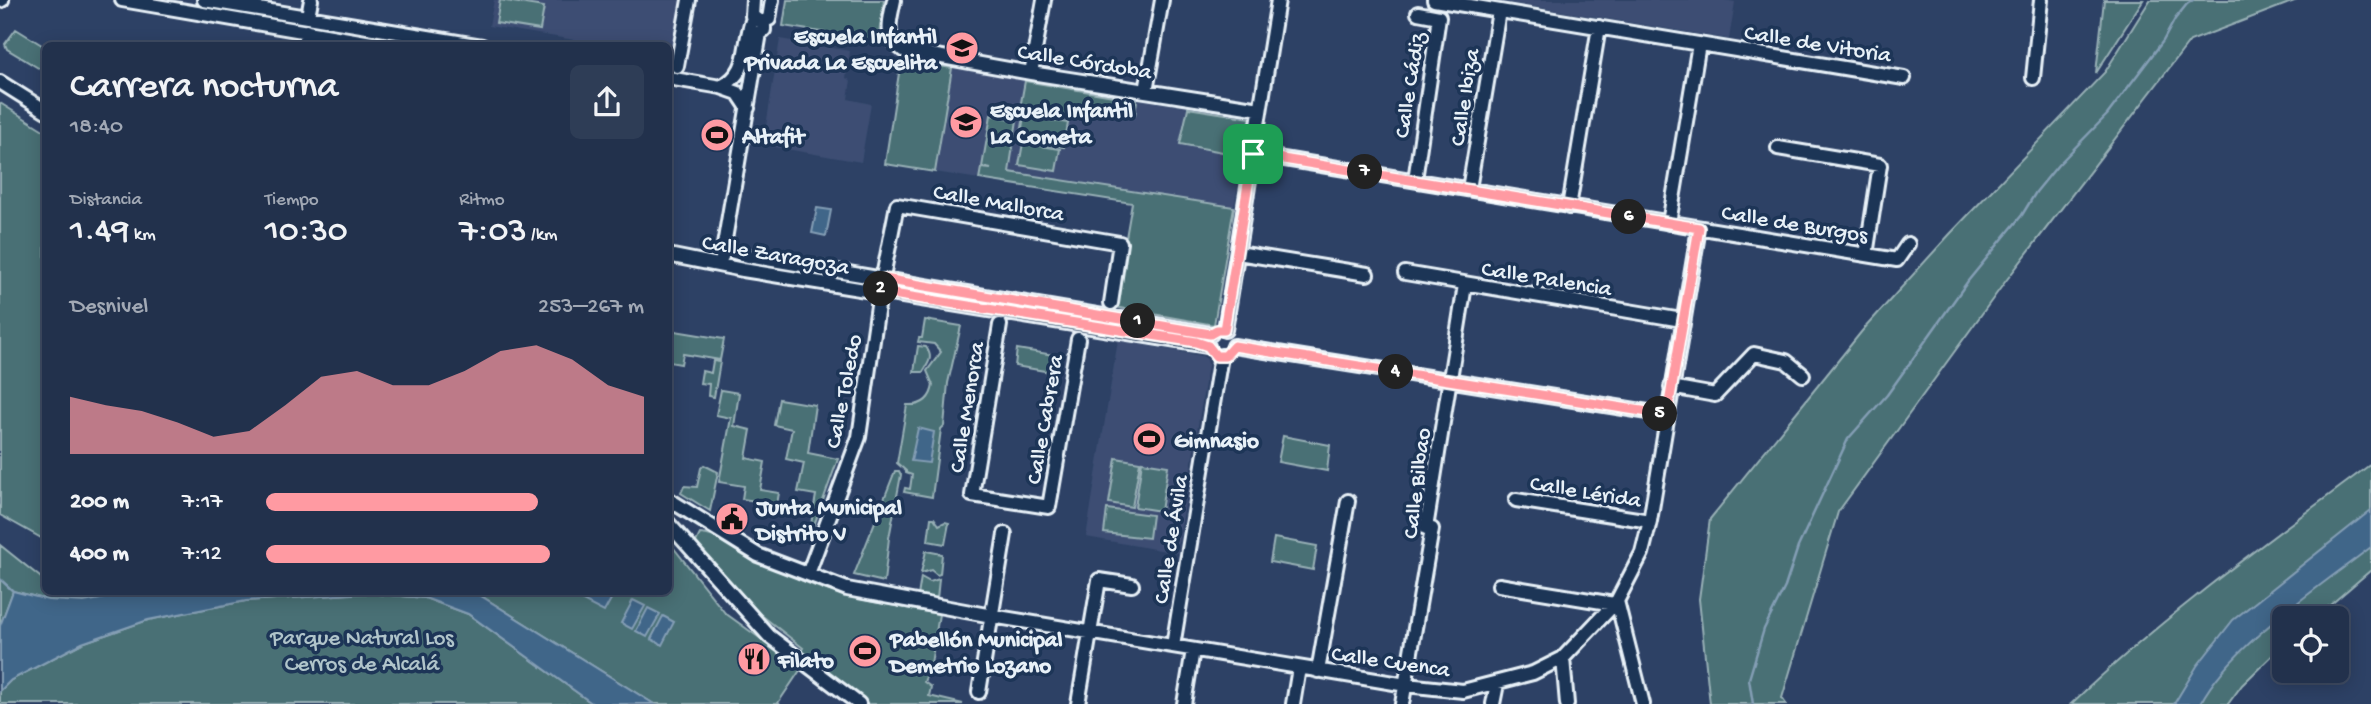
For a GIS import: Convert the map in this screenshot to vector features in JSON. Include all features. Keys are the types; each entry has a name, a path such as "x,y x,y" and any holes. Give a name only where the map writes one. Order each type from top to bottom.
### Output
{"street":[{"path":"122,0 450,42"},
{"path":"204,0 374,42"},
{"path":"305,42 311,0"},
{"path":"678,65 689,0"},
{"path":"721,264 748,108 757,26 752,16 753,0"},
{"path":"721,87 729,83 741,69 757,26 769,19 772,0"},
{"name":"Calle Córdoba","path":"894,0 889,29 894,43 903,50 1031,73 1260,108"},
{"path":"1031,73 1044,0"},
{"path":"1146,91 1162,0"},
{"path":"1224,330 1278,0"},
{"name":"Calle de Vitoria","path":"1434,0 1904,78"},
{"path":"2033,78 2041,0"},
{"name":"Calle Ibiza","path":"1469,189 1499,10"},
{"name":"Calle Cádiz","path":"1415,180 1439,17 1418,13"},
{"path":"1569,208 1599,27"},
{"path":"1669,223 1699,44"},
{"path":"672,79 721,87 738,93 748,108"},
{"path":"0,82 42,108"},
{"path":"1778,148 1880,165 1866,255"},
{"name":"Calle de Burgos","path":"1253,154 1897,260 1908,244"},
{"name":"Calle Mallorca","path":"880,292 897,205 1120,243 1111,303"},
{"name":"Calle Cuenca","path":"672,502 758,555 847,589 1406,685 1463,691 1497,684 1533,673 1563,658 1616,602 1643,553 1699,228"},
{"name":"Calle Zaragoza","path":"724,249 748,256 1209,340"},
{"path":"1237,253 1367,274"},
{"name":"Calle Zaragoza","path":"672,256 880,292 1209,340"},
{"name":"Calle Palencia","path":"1405,273 1682,320"},
{"name":"Calle Bilbao","path":"1402,704 1432,529 1426,528 1465,285"},
{"name":"Calle Toledo","path":"808,574 859,437 880,292"},
{"name":"Calle Menorca","path":"1000,325 972,495 1049,507"},
{"path":"1217,330 1224,330 1233,337 1234,346 1229,353 1221,356 1212,353 1209,340 1217,330"},
{"name":"Calle Cabrera","path":"1049,507 1078,339"},
{"path":"1234,346 1667,415"},
{"path":"1671,387 1715,396 1754,354 1786,361 1803,375"},
{"name":"Calle de Ávila","path":"1173,646 1221,356"},
{"name":"Calle Lérida","path":"1516,500 1650,521"},
{"path":"1318,671 1348,501"},
{"path":"683,539 698,518"},
{"path":"672,527 769,636 859,704"},
{"path":"979,692 1005,534"},
{"path":"1078,704 1099,580 1132,585"},
{"path":"1499,585 1616,602 1643,704"},
{"path":"1184,704 1193,650"},
{"path":"1563,658 1567,704"},
{"path":"1293,704 1299,668"},
{"path":"1493,704 1497,684"}],"shaded area":[{"path":"494,0 681,0 672,57 672,42 587,42 489,26"},
{"path":"1493,0 1725,0 1735,2 1729,39"},
{"path":"780,39 850,51 846,78 851,80 848,99 871,104 861,162 763,145"},
{"path":"952,68 1251,118 1234,207 982,168 979,179 935,172"},
{"path":"817,208 831,210 826,236 812,233"},
{"path":"1118,340 1207,359 1177,553 1086,537"},
{"path":"918,428 934,432 929,463 911,461"},
{"path":"2371,510 2371,547 2293,606 2272,606 2272,623 2232,661 2200,704 2174,704 2197,666 2233,620"},
{"path":"13,591 48,600 84,602 122,595 336,595 246,601 148,620 82,643 11,680 0,691 0,626"},
{"path":"390,595 481,596 654,704 593,704 468,614 425,598"},
{"path":"581,595 613,595 604,612 579,599"},
{"path":"633,600 645,606 632,629 621,623"},
{"path":"648,608 660,614 647,637 636,631"},
{"path":"663,616 674,622 662,645 651,639"}],"green space":[{"path":"500,0 544,7 540,30 496,23"},
{"path":"787,0 884,0 878,41 783,26"},
{"path":"2104,0 2143,0 2096,73"},
{"path":"2150,0 2297,0 2190,41 2005,282 1838,512 1782,698 1786,704 1710,704 1699,599 1710,519 1862,331 1950,234 2105,72"},
{"path":"16,29 42,45 42,70 7,49 5,44"},
{"path":"901,60 952,68 935,172 885,164"},
{"path":"1025,81 1137,100 1135,115 1089,107 1087,119 1020,108"},
{"path":"0,103 42,129 42,538 0,515"},
{"path":"1188,108 1251,118 1244,156 1180,144"},
{"path":"991,115 1017,120 1009,172 1234,207 1214,325 1114,307 1132,203 979,179 981,168 991,169 982,167"},
{"path":"1024,116 1068,123 1064,147 1020,140"},
{"path":"1023,143 1060,149 1056,171 1019,165"},
{"path":"925,320 961,326 948,383 932,497 904,492 905,488 910,489 912,475 906,473 897,463 907,405 921,403 930,394 933,385 927,371 941,352 934,344 918,342 919,338 922,338"},
{"path":"672,330 724,339 720,360 683,354 681,364 672,362"},
{"path":"918,346 926,347 930,354 923,372 914,372"},
{"path":"1017,349 1054,355 1051,372 1015,366"},
{"path":"713,361 720,362 714,397 708,396 709,384 700,383 702,371 711,373"},
{"path":"721,390 739,393 734,426 751,430 746,458 765,462 760,490 779,493 777,504 742,499 744,486 719,482 731,418 716,415"},
{"path":"779,399 815,405 808,453 838,459 808,542 816,495 798,492 804,463 786,459 792,429 774,425"},
{"path":"1283,436 1330,445 1327,471 1278,462"},
{"path":"1116,458 1140,462 1132,507 1109,503"},
{"path":"1142,462 1168,466 1161,511 1135,507"},
{"path":"2371,464 2371,570 2329,606 2272,606 2272,656 2242,685 2228,704 2071,704 2179,609"},
{"path":"704,465 718,472 710,511 681,493 684,486 697,487"},
{"path":"895,471 899,471 901,475 884,582 854,575"},
{"path":"1107,509 1152,515 1149,538 1104,533"},
{"path":"931,518 939,525 949,523 945,544 928,541"},
{"path":"700,534 711,536 819,588 939,614 931,664 924,682 931,687 929,696 963,704 859,704 805,663 778,703 780,704 654,704 478,595 672,595 672,546 725,613 793,662 803,648 736,595 697,551 695,544"},
{"path":"1274,538 1317,546 1313,570 1270,562"},
{"path":"0,545 42,579 42,595 122,595 84,602 48,600 13,591 0,626"},
{"path":"926,551 942,554 940,574 937,575 931,570 921,573"},
{"path":"921,577 930,582 939,579 937,599 918,596"},
{"name":"Parque Natural Los Cerros de Alcalá","path":"336,595 425,598 468,614 593,704 0,704 0,691 11,680 82,643 148,620 246,601"}],"waterway":[{"path":"1753,704 1749,679 1764,629 1785,587 1798,547 1848,439 1887,395 1968,281 2022,215 2036,192 2058,165 2107,115 2163,41 2175,19 2193,0"},
{"path":"0,579 13,591"}],"place":[{"name":"Escuela Infantil Privada La Escuelita","path":"962,48"},
{"name":"Escuela Infantil La Cometa","path":"966,122"},
{"name":"Altafit","path":"717,135"},
{"name":"Gimnasio","path":"1149,439"},
{"name":"Junta Municipal Distrito V","path":"732,519"},
{"name":"Pabellón Municipal Demetrio Lozano","path":"865,651"},
{"name":"Filato","path":"754,659"}],"route":[{"path":"1253,154 1699,228 1667,415 1234,346 1225,356 1216,356 1208,346 1196,342 880,292 884,279 1210,334 1224,330 1253,154"}]}
